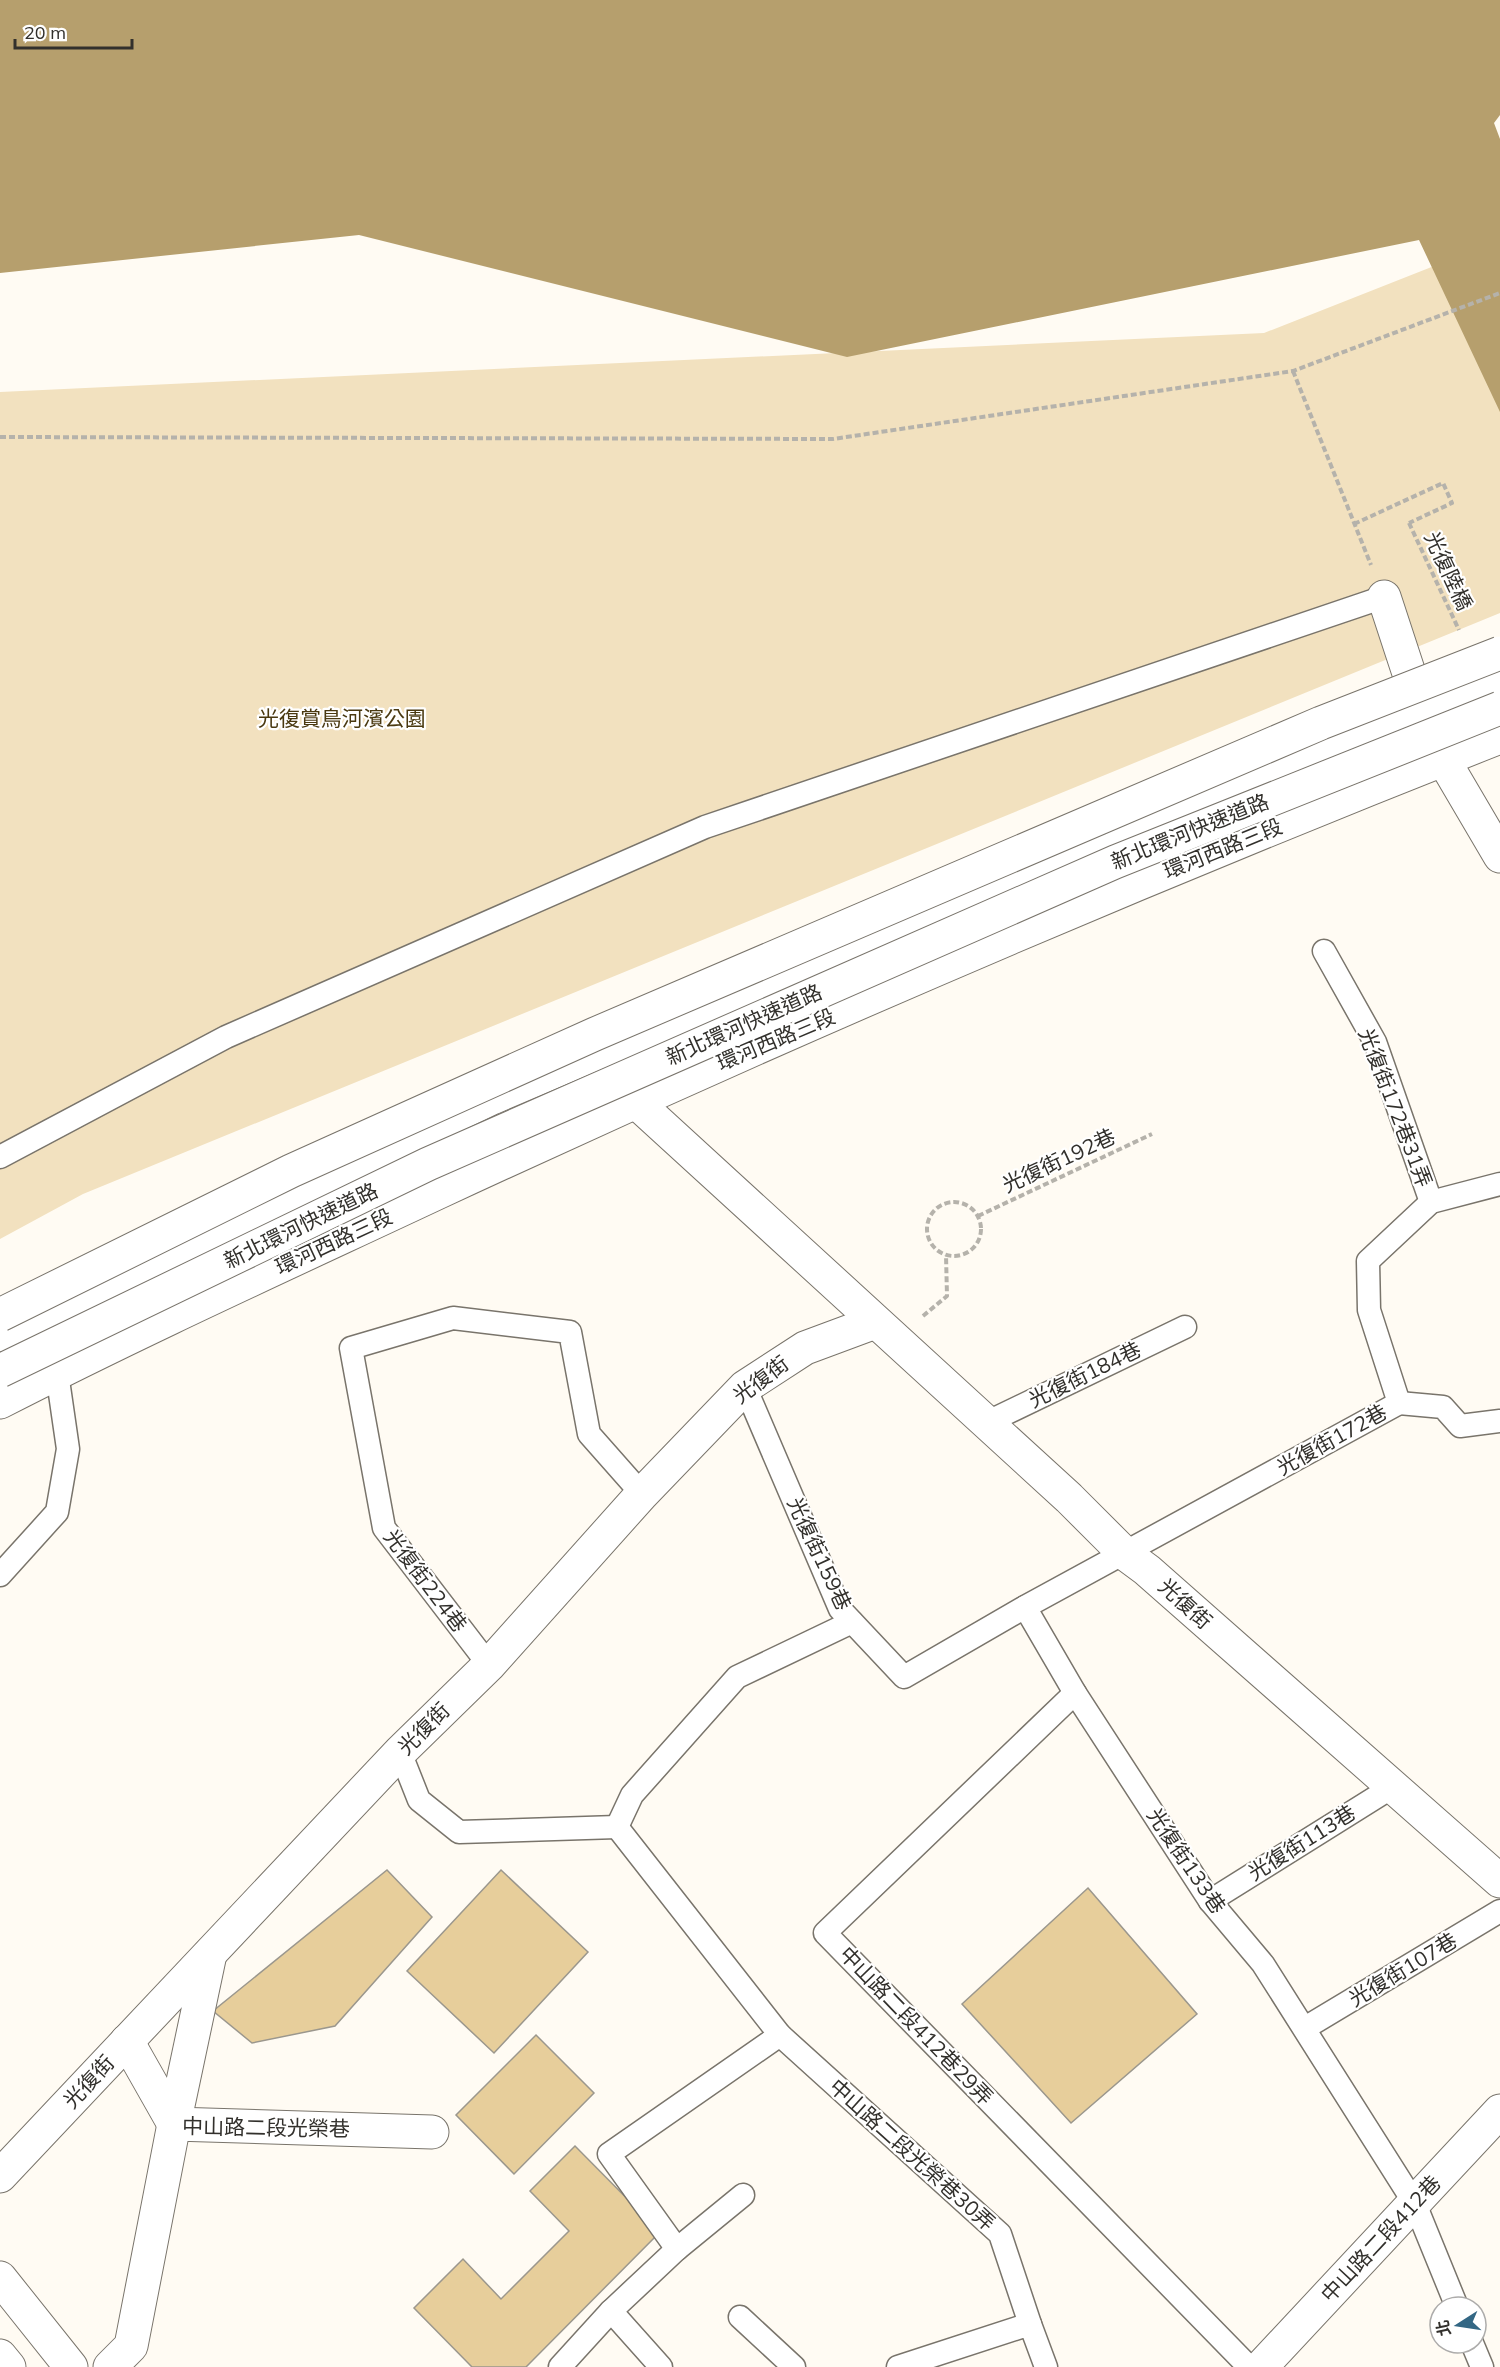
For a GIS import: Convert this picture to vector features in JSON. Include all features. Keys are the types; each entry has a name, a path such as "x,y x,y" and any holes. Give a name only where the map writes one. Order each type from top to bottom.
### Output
{"main road":[{"path":"1384,597 1421,710 1443,759 1500,856"},
{"path":"0,1315 291,1171 595,1034 1310,728 1500,653"},
{"path":"0,1335 492,1098 1011,877 1500,677"},
{"name":"新北環河快速道路","path":"0,1371 471,1145 1116,862 1500,708"},
{"name":"環河西路三段","path":"0,1402 635,1101 1111,895 1500,737"},
{"name":"光復街","path":"635,1101 1069,1498 1124,1553 1147,1570 1500,1881"},
{"name":"光復街","path":"0,2176 400,1752 489,1665 642,1494 746,1387 805,1348 884,1331"},
{"path":"174,2124 210,1954"},
{"path":"127,2041 174,2124"},
{"name":"中山路二段412巷","path":"1261,2367 1500,2111"},
{"name":"中山路二段光榮巷","path":"110,2367 131,2346 174,2124 432,2132"},
{"path":"0,2278 72,2367"},
{"path":"0,2356 9,2367"}],"lane":[{"path":"0,1157 226,1037 705,827 1384,597"},
{"name":"光復街172巷31弄","path":"1324,951 1375,1042 1431,1202"},
{"name":"光復街172巷","path":"1124,1553 1399,1403 1369,1311 1368,1261 1431,1202 1500,1184"},
{"name":"光復街224巷","path":"489,1665 384,1528 351,1348 453,1318 570,1332 589,1434 642,1494"},
{"name":"光復街184巷","path":"986,1423 1185,1327"},
{"path":"0,1575 57,1512 68,1449 57,1373"},
{"name":"光復街159巷","path":"746,1387 840,1609 904,1677 1025,1607"},
{"path":"1399,1403 1443,1407 1460,1426 1500,1421"},
{"path":"1025,1607 1124,1553"},
{"name":"光復街133巷","path":"1025,1607 1075,1693 1210,1901 1263,1964 1305,2028 1414,2204 1452,2295"},
{"path":"400,1752 418,1800 459,1832 617,1827 632,1795 737,1677 852,1622"},
{"name":"中山路二段412巷29弄","path":"1075,1693 825,1933 1249,2367"},
{"name":"光復街113巷","path":"1210,1901 1394,1786"},
{"name":"中山路二段光榮巷30弄","path":"617,1827 780,2035 999,2234 1046,2367"},
{"name":"光復街107巷","path":"1305,2028 1500,1911"},
{"path":"677,2249 609,2154 780,2035"},
{"path":"560,2367 611,2311 677,2249 743,2195"},
{"path":"611,2311 661,2367"},
{"path":"740,2317 794,2367"},
{"path":"898,2367 1030,2324"}],"path":[{"path":"0,436 833,439 1293,371 1500,293"},
{"path":"1293,371 1384,597"},
{"name":"光復陸橋","path":"1354,524 1443,483 1452,503 1409,523 1460,631"},
{"name":"光復街192巷","path":"978,1216 1152,1134"},
{"path":"948,1202 957,1202 973,1209 978,1216 982,1234 978,1243 964,1255 946,1256 938,1251 928,1237 927,1228 933,1211 948,1202"},
{"path":"884,1331 947,1296 946,1256"}],"green space":[{"name":"光復賞鳥河濱公園","path":"1500,240 1500,613 83,1194 0,1239 0,392 1264,333"}],"shaded area":[{"path":"0,0 1500,0 1500,115 1494,123 1500,139 1500,412 1419,240 847,357 359,235 0,273"}],"building":[{"path":"387,1870 432,1917 335,2026 252,2043 213,2011"},
{"path":"501,1870 588,1952 494,2053 407,1971"},
{"path":"1088,1888 1197,2014 1071,2123 962,2004"},
{"path":"536,2035 594,2093 514,2174 456,2115"},
{"path":"575,2146 660,2232 526,2367 472,2367 414,2308 463,2259 501,2299 569,2231 530,2191"}]}
